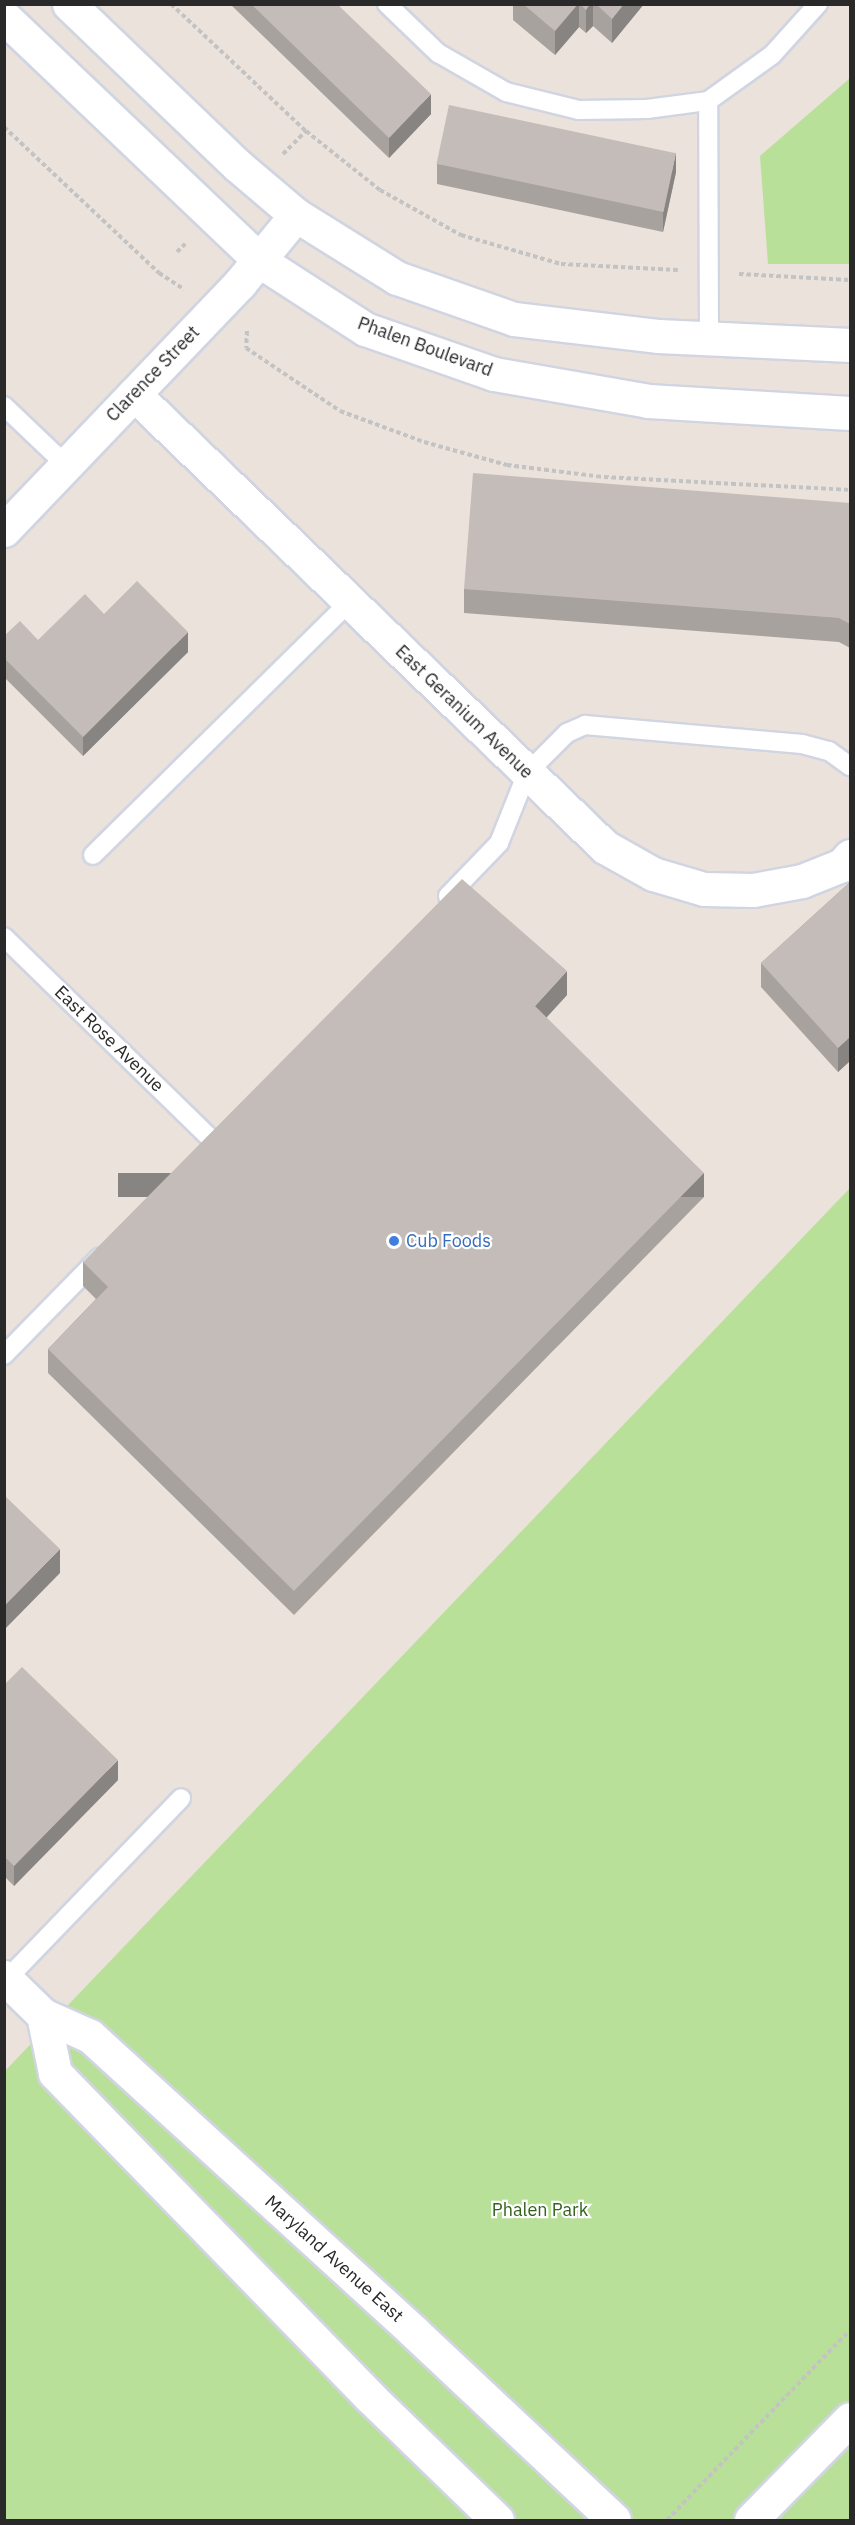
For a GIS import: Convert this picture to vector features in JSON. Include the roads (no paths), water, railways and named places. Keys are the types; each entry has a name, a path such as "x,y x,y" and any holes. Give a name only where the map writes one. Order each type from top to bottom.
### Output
{"main road":[{"path":"69,4 237,165 297,215 397,278 514,319 659,336 850,345"},
{"name":"Phalen Boulevard","path":"4,17 260,261 365,329 494,374 648,401 850,413"},
{"name":"Clarence Street","path":"4,530 260,261 297,215"},
{"name":"East Geranium Avenue","path":"134,394 605,847 652,874 704,889 753,890 802,881 842,865 850,856"},
{"name":"Maryland Avenue East","path":"6,1978 43,2015 90,2036 405,2324 614,2520"},
{"path":"43,2015 55,2073 370,2397 497,2520"},
{"path":"751,2520 850,2419"}],"lane":[{"path":"387,4 438,53 506,92 579,110 647,109 708,100 772,55 818,4"},
{"path":"708,100 709,338"},
{"path":"4,406 66,465"},
{"path":"93,855 350,602"},
{"path":"435,910 499,843 527,774 567,733 585,725 802,744 829,751 850,766"},
{"name":"East Rose Avenue","path":"4,937 213,1141"},
{"path":"197,1157 229,1124"},
{"path":"4,1354 112,1244"},
{"path":"6,1978 181,1798"}],"place":[{"name":"Cub Foods","path":"394,1241"}],"park label":[{"name":"Phalen Park","path":"540,2210"}]}
